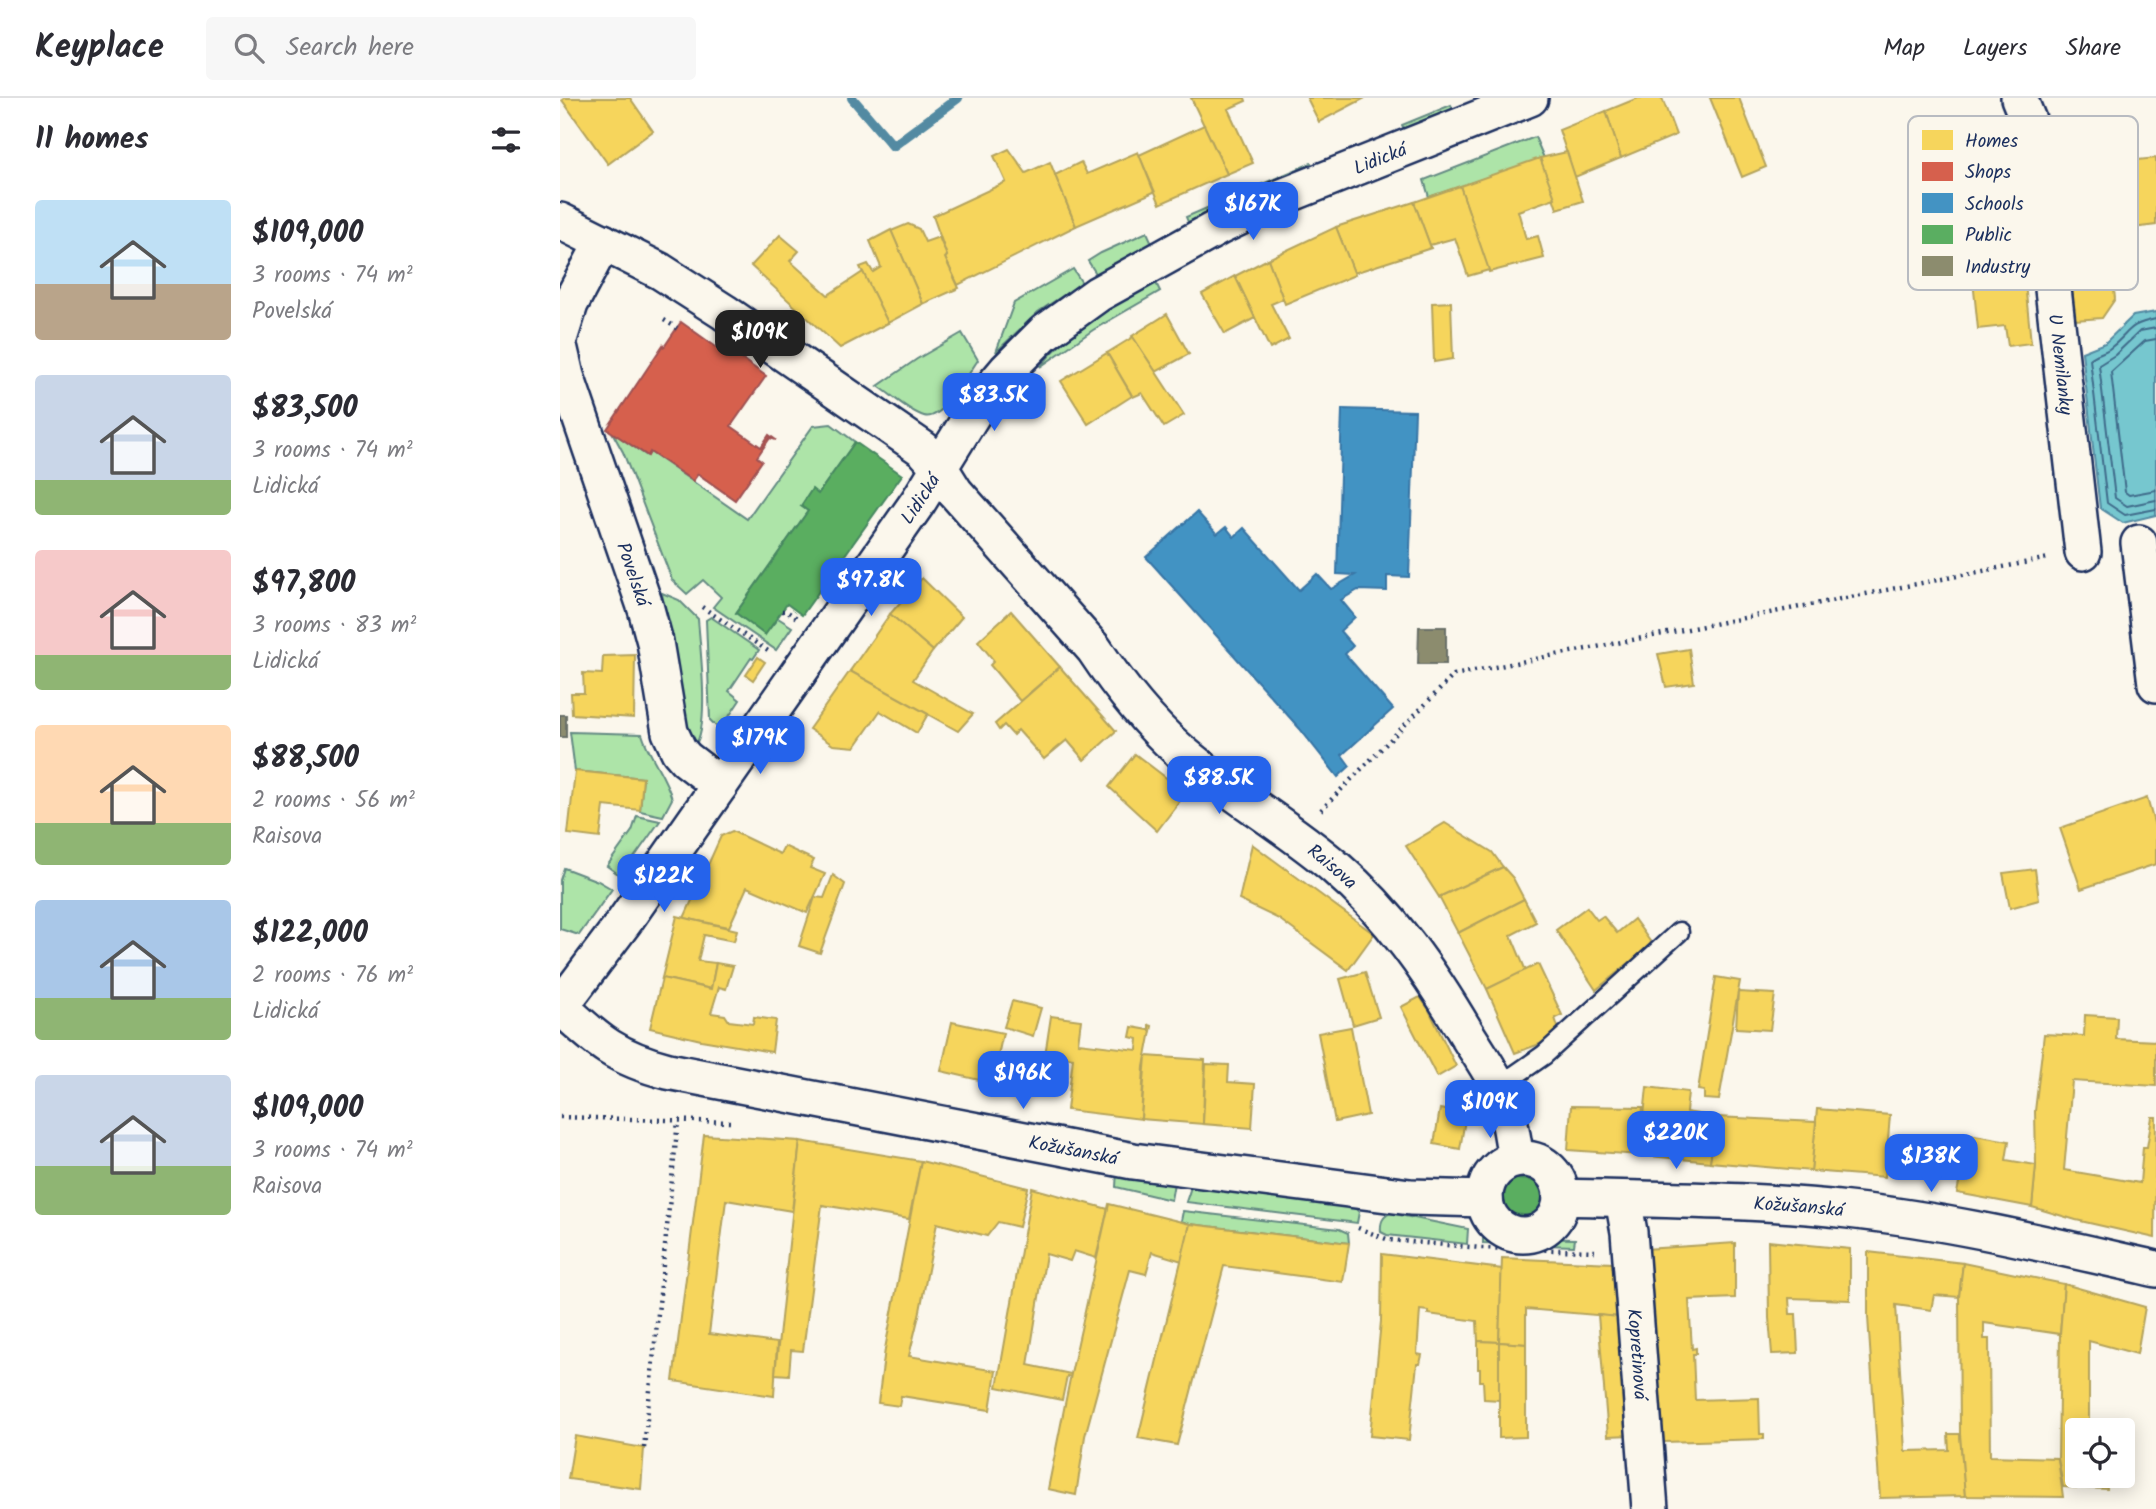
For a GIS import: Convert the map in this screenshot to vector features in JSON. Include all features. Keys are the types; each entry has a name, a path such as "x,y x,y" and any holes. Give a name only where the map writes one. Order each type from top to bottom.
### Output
{"street":[{"name":"Lidická","path":"560,1007 617,932 720,785 940,468 981,402 1007,370 1054,325 1098,294 1219,227 1282,197 1530,98"},
{"name":"U Nemilanky","path":"2020,98 2027,116"},
{"path":"560,221 660,271 724,312 909,437 940,468"},
{"path":"560,335 570,304 603,242"},
{"name":"U Nemilanky","path":"2053,290 2082,552"},
{"name":"Povelská","path":"560,350 566,376 646,609 655,642 670,732 678,751 720,785"},
{"name":"Raisova","path":"940,468 955,492 1094,649 1113,677 1155,727 1197,764 1336,868 1373,902 1404,938 1434,979 1499,1087 1508,1113 1516,1159"},
{"path":"2138,543 2156,684"},
{"name":"Kožušanská","path":"560,1007 592,1037 613,1051 639,1064 668,1071 1133,1161 1410,1197 1486,1199"},
{"path":"1516,1159 1528,1159 1548,1167 1560,1186 1559,1210 1553,1221 1543,1229 1531,1233 1518,1234 1496,1223 1489,1212 1486,1199 1486,1188 1497,1170 1516,1159"},
{"name":"Kožušanská","path":"1561,1197 1802,1205 1892,1215 2156,1269"},
{"name":"Kopretinová","path":"1623,1199 1629,1232 1650,1509"}],"lane":[{"path":"1499,1087 1544,1055 1679,932"}],"path":[{"path":"664,320 677,328"},
{"path":"1296,836 1454,675 2082,552"},
{"path":"702,607 780,659"},
{"path":"644,1448 678,1121"}],"green space":[{"path":"1451,105 1453,109 1404,129 1402,125"},
{"path":"1535,137 1544,158 1429,197 1424,180"},
{"path":"1311,163 1312,166 1188,222 1186,217"},
{"path":"1147,232 1152,243 1097,275 1088,261"},
{"path":"1073,269 1082,283 1038,312 996,352 1014,303"},
{"path":"1155,281 1160,291 1093,330 1040,367 1079,329"},
{"path":"962,333 978,360 954,396 939,412 931,416 918,414 878,386 917,359"},
{"path":"831,424 855,442 818,494 812,490 801,506 808,511 736,613 765,634 778,618 792,627 776,650 713,607 721,597 703,580 687,594 672,580 623,452 612,432 647,456 650,452 747,519 813,426"},
{"path":"662,593 679,600 698,619 703,700 701,731 697,742 681,726"},
{"path":"711,617 759,650 729,691 740,700 724,724 717,727 710,720 706,620"},
{"path":"570,732 642,734 672,799 663,816 640,811 643,778 575,771"},
{"path":"637,816 660,821 621,876 607,866 632,831"},
{"path":"564,868 612,889 579,935 560,929 560,880"},
{"path":"1117,1170 1174,1183 1171,1200 1116,1187"},
{"path":"1198,1185 1354,1207 1359,1212 1357,1223 1186,1202 1191,1187"},
{"path":"1183,1211 1339,1229 1348,1233 1349,1243 1190,1224 1181,1221"},
{"path":"1390,1213 1468,1229 1467,1244 1387,1235 1381,1232 1381,1226 1383,1218"},
{"path":"1486,1233 1520,1238 1575,1239 1574,1246 1483,1243 1483,1235"}],"water":[{"path":"2156,312 2156,515 2123,523 2100,508 2082,352 2105,343 2133,316"}],"building: Homes":[{"path":"630,98 653,131 608,164 562,100"},
{"path":"1191,98 1245,98 1246,101 1228,109 1253,163 1227,174"},
{"path":"1307,98 1365,98 1319,122"},
{"path":"1638,98 1662,98 1676,135 1621,158 1606,111"},
{"path":"1710,98 1739,98 1766,167 1742,177"},
{"path":"1606,111 1621,158 1575,177 1559,130"},
{"path":"1204,125 1227,174 1160,204 1139,155"},
{"path":"1009,149 1026,173 1050,162 1076,226 958,285 945,258 947,256 933,216 1006,182 994,156"},
{"path":"1138,152 1154,192 1076,226 1055,175 1081,162 1087,174"},
{"path":"1567,152 1583,201 1557,209 1540,158"},
{"path":"1540,158 1555,198 1518,211 1526,239 1538,236 1544,258 1489,272 1460,186"},
{"path":"2156,158 2156,225 2138,227 2138,160"},
{"path":"1460,186 1489,270 1468,276 1455,238 1430,245 1414,202"},
{"path":"1414,202 1431,248 1354,273 1336,227"},
{"path":"908,224 919,229 925,242 939,237 959,288 923,304 891,231"},
{"path":"1336,227 1355,275 1285,304 1268,259"},
{"path":"891,230 923,304 888,323 860,267 868,264 873,272 881,267 870,241"},
{"path":"780,235 799,251 790,261 828,295 863,272 888,323 840,348 751,266"},
{"path":"1268,259 1283,299 1271,304 1289,339 1270,349 1235,276"},
{"path":"1235,276 1255,318 1225,334 1202,294"},
{"path":"1974,290 2026,290 2031,343 2008,346 2005,326 1978,329"},
{"path":"2072,290 2114,290 2115,299 2102,318 2075,320"},
{"path":"1451,302 1453,359 1434,362 1432,303"},
{"path":"1167,314 1189,354 1156,372 1132,336"},
{"path":"1133,337 1184,415 1164,427 1142,393 1133,397 1107,353"},
{"path":"1107,353 1132,396 1088,424 1061,381"},
{"path":"922,578 962,617 933,651 890,614"},
{"path":"1011,611 1060,667 1020,701 990,665 994,661 978,641"},
{"path":"890,614 933,651 913,680 973,714 958,731 850,671"},
{"path":"1689,649 1694,683 1666,687 1658,654"},
{"path":"635,655 634,718 572,714 571,693 584,693 583,673 602,674 603,656"},
{"path":"758,657 765,662 753,680 746,675"},
{"path":"1060,667 1116,731 1084,760 1067,740 1044,759 1018,730 1013,735 1004,725 999,730 995,724"},
{"path":"850,671 928,714 917,733 880,711 855,747 833,745 809,729"},
{"path":"1135,754 1186,793 1157,831 1109,787"},
{"path":"575,771 643,778 640,810 604,806 600,838 568,834"},
{"path":"2147,798 2156,830 2156,864 2081,889 2060,828"},
{"path":"1445,823 1492,852 1503,867 1439,897 1406,846"},
{"path":"732,831 780,854 784,846 814,860 810,868 825,874 807,913 747,887 729,927 684,918 721,836"},
{"path":"1252,844 1374,934 1348,970 1279,919 1239,900"},
{"path":"1503,867 1513,878 1524,899 1458,933 1439,897"},
{"path":"2035,869 2039,900 2010,908 2003,873"},
{"path":"833,875 845,884 820,953 799,946 815,897 824,898"},
{"path":"1524,899 1536,922 1511,935 1526,971 1487,989 1458,933"},
{"path":"1587,907 1597,920 1603,916 1617,933 1634,919 1652,944 1596,990 1556,930"},
{"path":"677,916 737,930 734,941 704,935 698,961 716,963 711,989 662,978"},
{"path":"716,963 733,966 726,989 719,987 711,1013 725,1015 729,1021 753,1024 754,1017 776,1020 772,1052 650,1028 662,978 711,989"},
{"path":"1538,964 1562,1015 1555,1018 1559,1030 1548,1041 1515,1053 1487,989"},
{"path":"1365,972 1379,1017 1353,1025 1340,979"},
{"path":"1716,977 1740,981 1719,1100 1704,1099 1704,1091 1698,1090"},
{"path":"1738,992 1775,994 1770,1030 1736,1028"},
{"path":"1420,997 1456,1066 1437,1077 1401,1007"},
{"path":"1012,1001 1041,1008 1033,1036 1004,1027"},
{"path":"2085,1015 2117,1017 2116,1039 2156,1041 2156,1086 2072,1081 2064,1170 2140,1183 2143,1147 2147,1147 2152,1117 2156,1117 2155,1238 2032,1207 2036,1165 2035,1111 2044,1034 2084,1036"},
{"path":"1051,1016 1081,1020 1078,1043 1137,1050 1138,1039 1130,1037 1132,1027 1149,1030 1149,1025 1152,1026 1144,1067 1141,1119 1067,1110 1073,1058 1045,1055"},
{"path":"952,1022 1003,1033 992,1083 941,1071"},
{"path":"1351,1027 1368,1115 1335,1122 1318,1033"},
{"path":"1146,1056 1205,1060 1203,1124 1141,1119"},
{"path":"1206,1064 1229,1065 1228,1082 1255,1084 1252,1128 1203,1124"},
{"path":"1647,1087 1688,1092 1686,1112 1717,1117 1710,1162 1640,1155"},
{"path":"1571,1106 1643,1107 1640,1155 1568,1150"},
{"path":"1440,1109 1466,1114 1460,1149 1434,1144"},
{"path":"1817,1109 1890,1115 1885,1177 1811,1171"},
{"path":"1717,1117 1816,1122 1811,1171 1710,1162"},
{"path":"1969,1134 2009,1141 2006,1160 2036,1165 2032,1207 1957,1193"},
{"path":"704,1135 800,1141 792,1211 726,1200 709,1334 777,1343 774,1396 673,1381"},
{"path":"800,1141 921,1161 909,1219 822,1205 803,1351 791,1350 789,1375 775,1374"},
{"path":"921,1161 1028,1188 1019,1227 998,1222 987,1236 937,1223 909,1356 996,1371 990,1410 901,1396 899,1406 878,1403 885,1349"},
{"path":"1032,1188 1108,1209 1096,1258 1074,1251 1070,1261 1046,1254 1028,1365 1071,1374 1071,1377 1067,1376 1062,1400 997,1387"},
{"path":"1109,1204 1190,1224 1182,1261 1152,1252 1146,1274 1130,1270 1085,1436 1076,1495 1048,1489"},
{"path":"1190,1224 1349,1243 1343,1282 1224,1266 1177,1445 1138,1438"},
{"path":"1768,1241 1850,1249 1850,1300 1789,1298 1790,1314 1796,1314 1798,1353 1772,1354"},
{"path":"1735,1243 1735,1298 1689,1300 1692,1349 1696,1348 1696,1354 1693,1354 1695,1400 1759,1398 1760,1434 1764,1434 1764,1439 1664,1442 1648,1313 1645,1249"},
{"path":"1868,1252 1963,1263 1959,1297 1934,1295 1931,1310 1896,1305 1905,1451 1949,1450 1948,1434 1960,1434 1965,1496 1880,1498 1868,1317"},
{"path":"1382,1254 1502,1269 1499,1342 1478,1341 1477,1321 1428,1314 1428,1311 1420,1310 1417,1354 1422,1355 1420,1364 1417,1364 1409,1440 1370,1436 1381,1321"},
{"path":"1502,1258 1613,1263 1619,1317 1526,1309 1526,1344 1499,1342"},
{"path":"1963,1263 2064,1284 2060,1334 1984,1323 1984,1339 1989,1339 1990,1456 2058,1458 2063,1497 1965,1496 1960,1434 1959,1297"},
{"path":"2064,1284 2145,1307 2137,1354 2089,1341 2089,1418 2065,1418 2065,1487 2058,1458 2060,1334"},
{"path":"1598,1315 1619,1317 1631,1435 1608,1436"},
{"path":"1478,1341 1499,1342 1499,1400 1484,1399 1483,1381 1480,1381 1478,1369"},
{"path":"1499,1342 1526,1344 1526,1437 1499,1438"},
{"path":"575,1436 644,1448 641,1489 568,1479"}],"building: Shops":[{"path":"681,322 719,349 722,345 766,376 731,426 761,447 769,435 776,440 770,438 757,457 762,461 735,500 698,474 693,481 650,452 648,456 607,429"}],"building: Schools":[{"path":"1342,409 1415,411 1409,577 1387,576 1387,591 1358,590 1341,600 1355,617 1340,631 1353,646 1345,654 1393,709 1342,755 1350,766 1338,777 1300,729 1146,557 1197,512 1217,534 1226,527 1234,537 1244,528 1299,590 1317,574 1331,589 1355,575 1337,574"}],"building: Public":[{"path":"855,442 902,475 802,615 787,604 765,635 736,613 808,511 801,506 812,489 818,494"},
{"path":"1506,1178 1538,1181 1545,1185 1550,1191 1549,1207 1534,1216 1502,1213 1502,1181"}],"building: Industry":[{"path":"1419,627 1446,627 1446,664 1418,664"},
{"path":"560,715 566,715 566,737 560,737"}],"waterway":[{"path":"852,98 893,146 958,98"}]}
